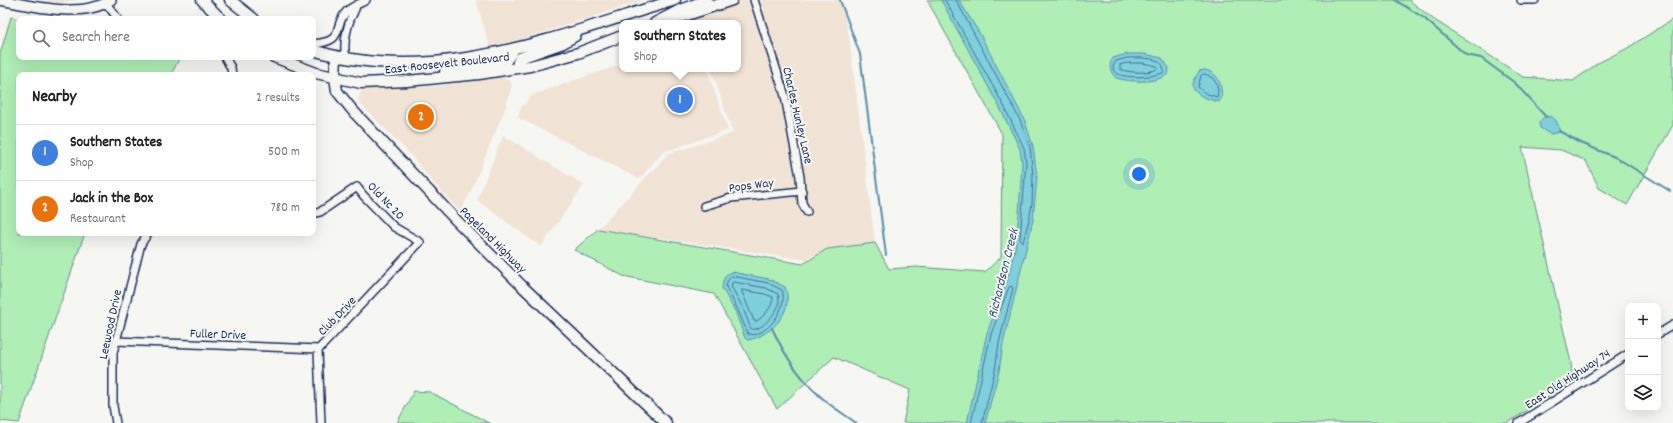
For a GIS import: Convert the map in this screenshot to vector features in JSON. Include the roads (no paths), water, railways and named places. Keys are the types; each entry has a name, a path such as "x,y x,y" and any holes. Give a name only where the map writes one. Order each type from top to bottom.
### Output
{"highway":[{"path":"202,0 218,16"},
{"path":"230,0 250,16"},
{"name":"East Roosevelt Boulevard","path":"316,51 336,56 392,63 480,57 585,29 675,0"},
{"path":"662,20 680,10 707,0"},
{"path":"672,20 732,0"},
{"path":"517,68 520,58 563,43 585,29"},
{"name":"East Roosevelt Boulevard","path":"316,73 362,83 415,81 479,74 530,66 578,53 619,37"},
{"path":"415,81 424,75 506,61 514,49"},
{"name":"Pageland Highway","path":"336,56 335,77 337,92 353,111 456,220 523,287 666,423"},
{"name":"East Roosevelt Boulevard","path":"282,60 313,72"}],"main road":[{"path":"0,0 48,9 64,10 82,9 109,2"}],"street":[{"path":"316,44 325,42 333,38 338,32 346,12 350,8 366,0"},
{"name":"Charles Hunley Lane","path":"754,0 785,96 800,177 802,203 807,212"},
{"path":"1521,0 1535,0"},
{"path":"109,2 116,16"},
{"path":"346,57 344,48 345,41 356,6"},
{"path":"227,60 232,72"},
{"name":"Old Nc 20","path":"316,213 357,187 394,227 420,242"},
{"name":"Pops Way","path":"704,206 731,198 802,191"},
{"name":"Leewood Drive","path":"116,423 113,406 113,353 141,244 146,236"},
{"name":"Club Drive","path":"321,423 318,350 420,242"},
{"path":"1661,332 1673,325"},
{"name":"Fuller Drive","path":"116,341 319,349"},
{"name":"East Old Highway 74","path":"1519,423 1625,356"}],"water":[{"path":"941,0 959,0 981,36 1024,119 1033,146 1037,177 1033,220 1003,344 999,371 985,423 967,423 987,333 1006,284 1015,249 1022,163 1020,149 1000,108"},
{"path":"1127,54 1144,54 1162,58 1169,68 1168,74 1150,81 1136,81 1116,78 1110,68 1111,61 1113,58"},
{"path":"1199,71 1210,71 1218,80 1222,97 1219,102 1208,99 1194,90 1194,81"},
{"path":"1545,116 1552,117 1556,120 1560,132 1550,134 1540,128 1539,122"},
{"path":"732,272 769,279 785,287 787,305 784,313 772,328 757,338 748,340 745,338 735,311 722,288 726,275"}],"waterway":[{"path":"840,0 860,54 886,255"},
{"path":"1395,0 1424,18 1466,55 1481,58 1515,83 1546,117"},
{"path":"1559,131 1581,143 1617,158 1670,191"},
{"path":"772,328 789,359 803,378 828,403 856,423"}],"place":[{"name":"Southern States","path":"680,100"},
{"name":"Jack in the Box","path":"421,117"}],"water label":[{"name":"Richardson Creek","path":"1002,273"}]}
